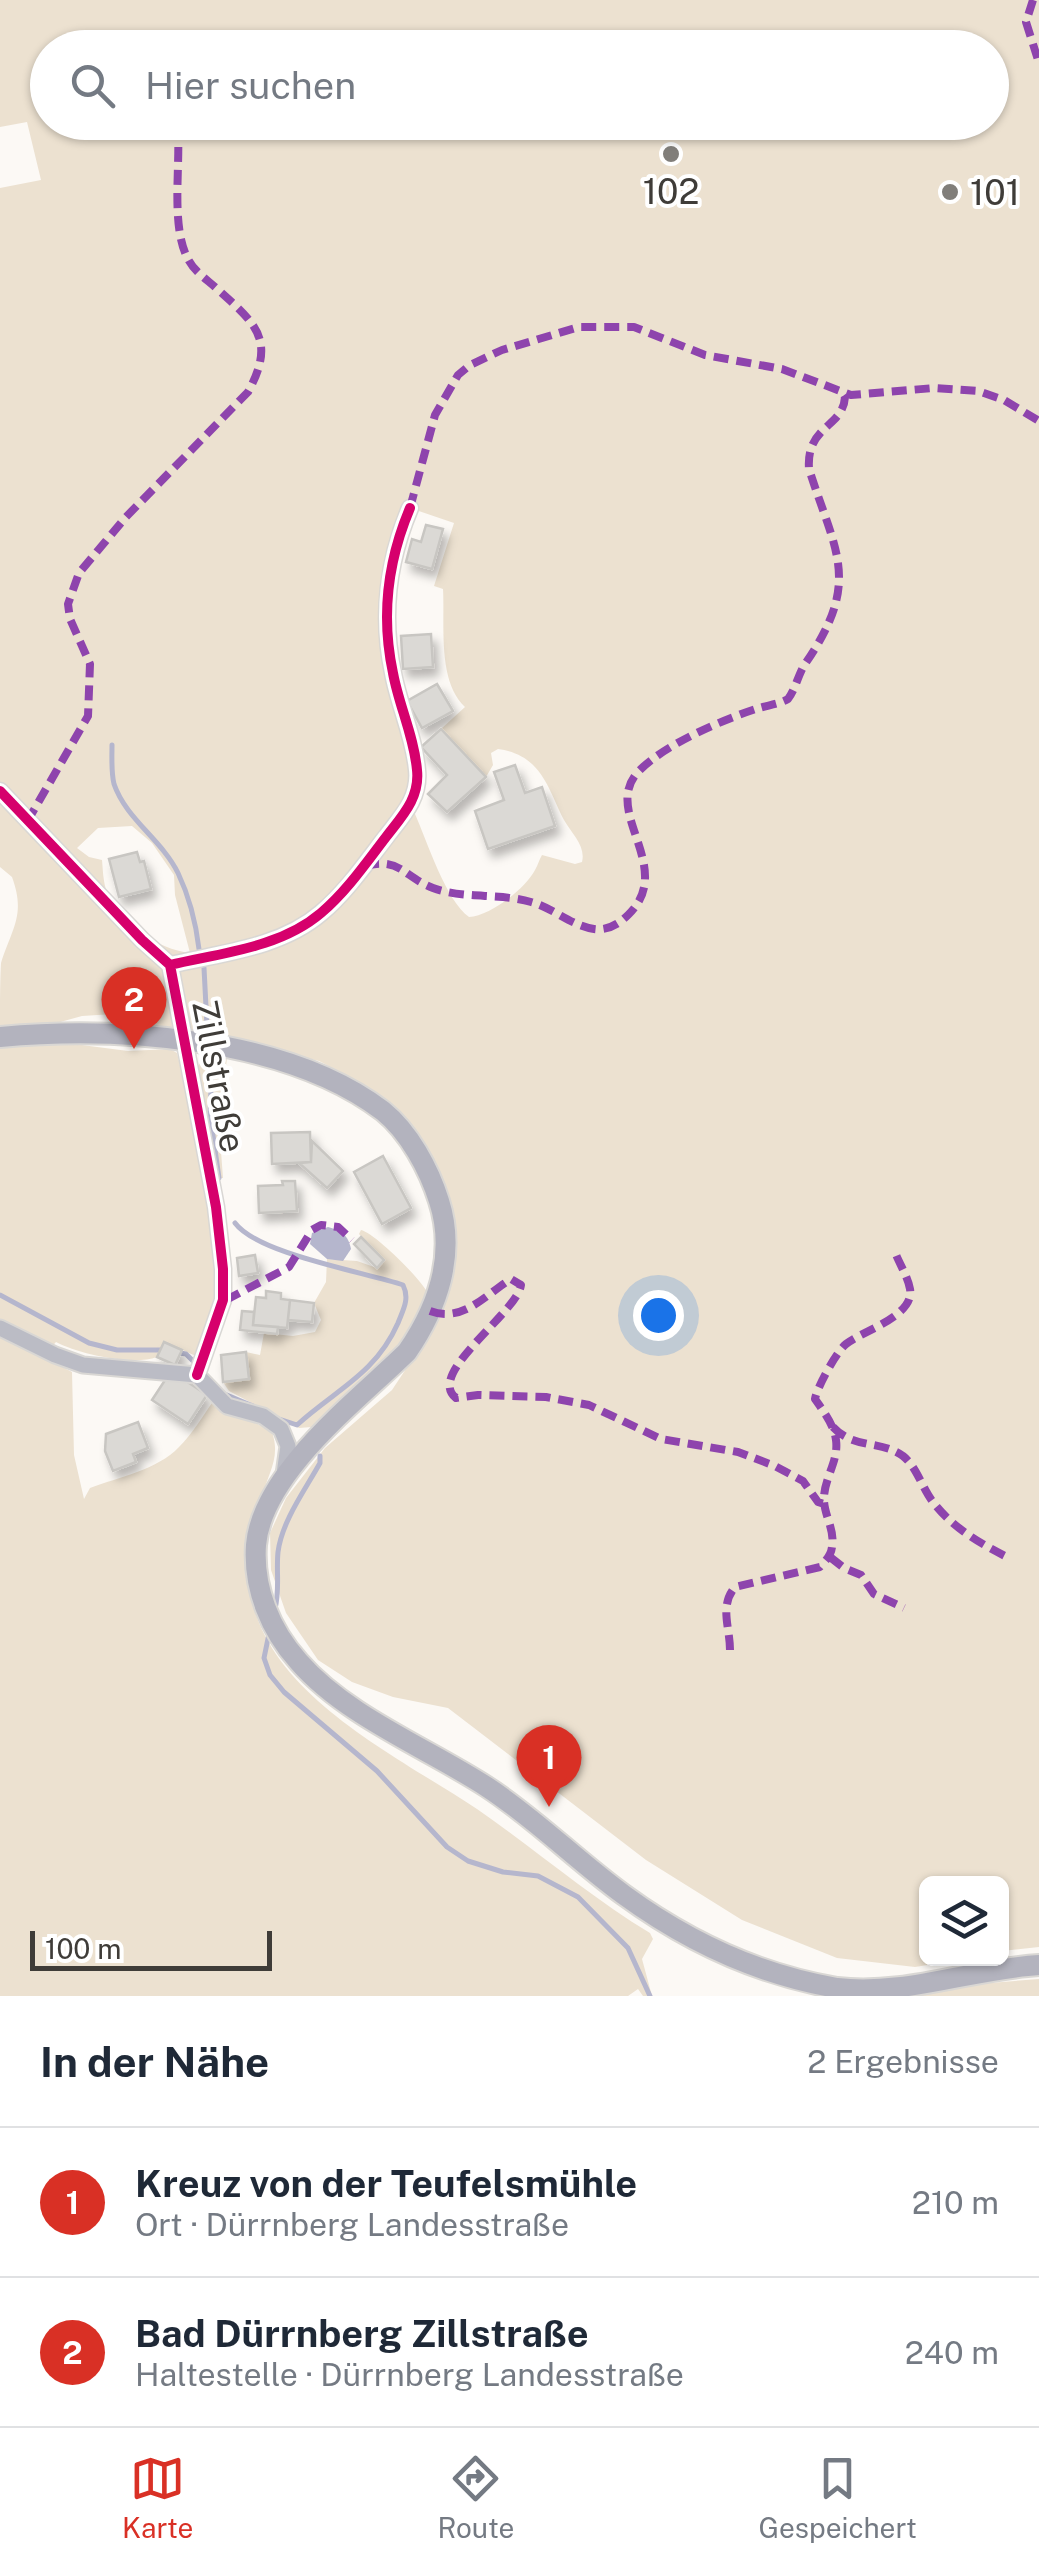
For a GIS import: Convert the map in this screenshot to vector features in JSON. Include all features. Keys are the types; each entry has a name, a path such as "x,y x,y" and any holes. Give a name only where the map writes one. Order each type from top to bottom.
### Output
{"main road":[{"path":"0,1036 91,1032 183,1040 283,1063 347,1088 385,1112 404,1133 433,1182 443,1213 444,1269 422,1330 407,1352 283,1478 260,1523 256,1569 261,1597 295,1659 314,1679 493,1791 622,1894 667,1924 725,1954 795,1979 878,1990 1039,1965"}],"street":[{"path":"170,965 257,945 310,922 344,890 414,797 418,772 393,674 388,625 394,551 410,508"},
{"name":"Zillstraße","path":"0,791 170,965 216,1207 224,1270 223,1300 199,1370"},
{"path":"0,1328 83,1364 199,1370 227,1406 274,1422 287,1437 300,1444 322,1436"},
{"path":"283,1478 287,1437"}],"shaded area":[{"path":"0,0 1039,0 1039,1947 1009,1950 1009,1876 919,1876 921,1966 915,1967 837,1958 742,1920 646,1860 448,1708 393,1697 352,1682 318,1660 286,1613 271,1570 270,1533 286,1498 325,1448 392,1390 435,1325 453,1277 456,1250 454,1223 423,1141 404,1117 352,1078 319,1061 195,1031 151,1026 114,1014 0,1028 1,963 16,921 18,902 12,877 0,867 0,188 41,180 31,140 1009,140 1009,30 30,30 30,134 27,122 0,127","holes":["407,507 454,523 434,586 443,589 444,651 450,683 465,707 441,729 486,777 493,765 491,753 498,749 525,758 534,766 580,845 582,862 575,864 542,855 515,893 487,912 469,917 445,884 415,808 366,875 322,919 280,942 201,964 194,953 282,930 319,905 362,863 398,816 412,776 384,647 383,599 390,552","132,826 152,843 174,875 175,895 190,953 165,946 130,924 113,904 102,860 77,848 98,828"]},
{"path":"51,1041 128,1051 170,1049 177,1053 202,1156 220,1287 198,1357 165,1342 157,1357 134,1360 78,1351 56,1342 43,1357 72,1372 74,1455 84,1499 90,1488 149,1467 170,1455 214,1400 272,1432 274,1458 253,1533 249,1583 263,1631 283,1664 310,1693 376,1745 477,1809 650,1933 653,1939 642,1959 652,1996 643,1996 638,1989 628,1996 0,1996 0,1046"},
{"path":"206,1055 227,1058 219,1125 223,1178 215,1178 196,1069"},
{"path":"361,1230 398,1259 428,1294 404,1341 312,1427 299,1428 229,1391 223,1382 249,1379 246,1352 260,1355 264,1333 293,1336 315,1332 321,1320 314,1303 326,1282 327,1259 357,1261 377,1268 384,1261 359,1234"},
{"path":"1039,1979 1039,1996 916,1996 965,1985"}],"water":[{"path":"328,1227 348,1240 351,1249 343,1261 327,1259 310,1244 312,1233"}],"building":[{"path":"426,525 443,529 432,569 406,562 412,539 421,542"},
{"path":"431,634 433,667 403,669 401,636"},
{"path":"437,684 453,711 422,728 407,701"},
{"path":"441,729 486,777 447,812 428,794 447,775 421,747"},
{"path":"515,765 525,793 542,787 555,826 488,849 475,811 504,800 494,772"},
{"path":"137,852 140,862 144,861 151,889 119,897 109,859"},
{"path":"310,1132 311,1162 272,1164 271,1133"},
{"path":"312,1141 343,1171 327,1188 299,1163 311,1162"},
{"path":"383,1156 411,1208 382,1224 354,1172"},
{"path":"282,1181 295,1181 297,1211 259,1213 258,1186 283,1185"},
{"path":"361,1237 384,1260 377,1268 354,1244"},
{"path":"255,1255 258,1273 239,1276 237,1258"},
{"path":"266,1291 281,1293 281,1299 290,1300 287,1328 253,1325 256,1297 266,1298"},
{"path":"290,1300 314,1303 312,1322 288,1320"},
{"path":"242,1311 254,1312 253,1325 278,1327 277,1334 240,1330"},
{"path":"164,1342 182,1350 175,1365 157,1357"},
{"path":"246,1352 249,1379 223,1382 221,1355"},
{"path":"171,1371 207,1395 188,1424 152,1400"},
{"path":"138,1422 148,1448 133,1454 136,1462 113,1471 105,1451 106,1434"}],"waterway":[{"path":"112,745 114,784 127,808 178,873 192,910 199,949"},
{"path":"204,968 207,1026"},
{"path":"212,1065 210,1114 219,1178"},
{"path":"235,1223 265,1244 403,1285 405,1290 398,1323 366,1369 297,1425 276,1418"},
{"path":"0,1295 89,1343 117,1350 164,1350"},
{"path":"174,1352 186,1354 198,1366"},
{"path":"222,1393 253,1406"},
{"path":"275,1609 280,1540 320,1463 320,1456"},
{"path":"270,1629 264,1658 270,1675 284,1692 377,1771 447,1847 468,1861 503,1872 538,1876 578,1897 628,1948 650,1996"}],"marked path":[{"path":"1033,0 1026,22 1039,63"},
{"path":"27,822 88,716 90,664 70,619 68,604 79,573 126,517 248,392 261,358 261,345 251,322 193,267 183,246 178,215 178,140"},
{"path":"410,508 435,415 458,375 502,350 579,327 634,327 705,355 782,369 851,395 934,388 978,391 1004,400 1039,421"},
{"path":"364,866 394,866 445,891 531,902 594,929 613,926 628,915 641,897 645,878 628,805 629,788 638,772 695,734 788,699 823,635 838,588 838,567 835,546 809,469 810,455 819,435 843,407 842,393"},
{"path":"226,1300 289,1267 312,1230 321,1225 338,1227 352,1240"},
{"path":"730,1650 726,1609 735,1587 820,1567 831,1553 833,1541 824,1493 836,1440 815,1399 842,1348 896,1315 909,1299 909,1284 895,1252"},
{"path":"430,1311 442,1314 463,1310 511,1279 521,1285 516,1297 453,1374 450,1387 456,1398 546,1397 589,1405 661,1439 738,1452 775,1466 803,1481 818,1502 824,1504"},
{"path":"833,1427 849,1439 903,1456 949,1519 1007,1557"},
{"path":"830,1557 861,1575 874,1594 904,1608"}],"cycle path":[{"path":"170,965 249,948 305,925 347,887 409,806 416,789 417,770 389,652 387,610 396,548 410,508"},
{"path":"0,791 170,965 216,1207 223,1269 223,1300 197,1375"}],"place":[{"name":"102","path":"671,154"},
{"name":"101","path":"950,192"},
{"name":"Bad Dürrnberg Zillstraße","path":"134,1049"},
{"name":"Kreuz von der Teufelsmühle","path":"549,1807"}]}
